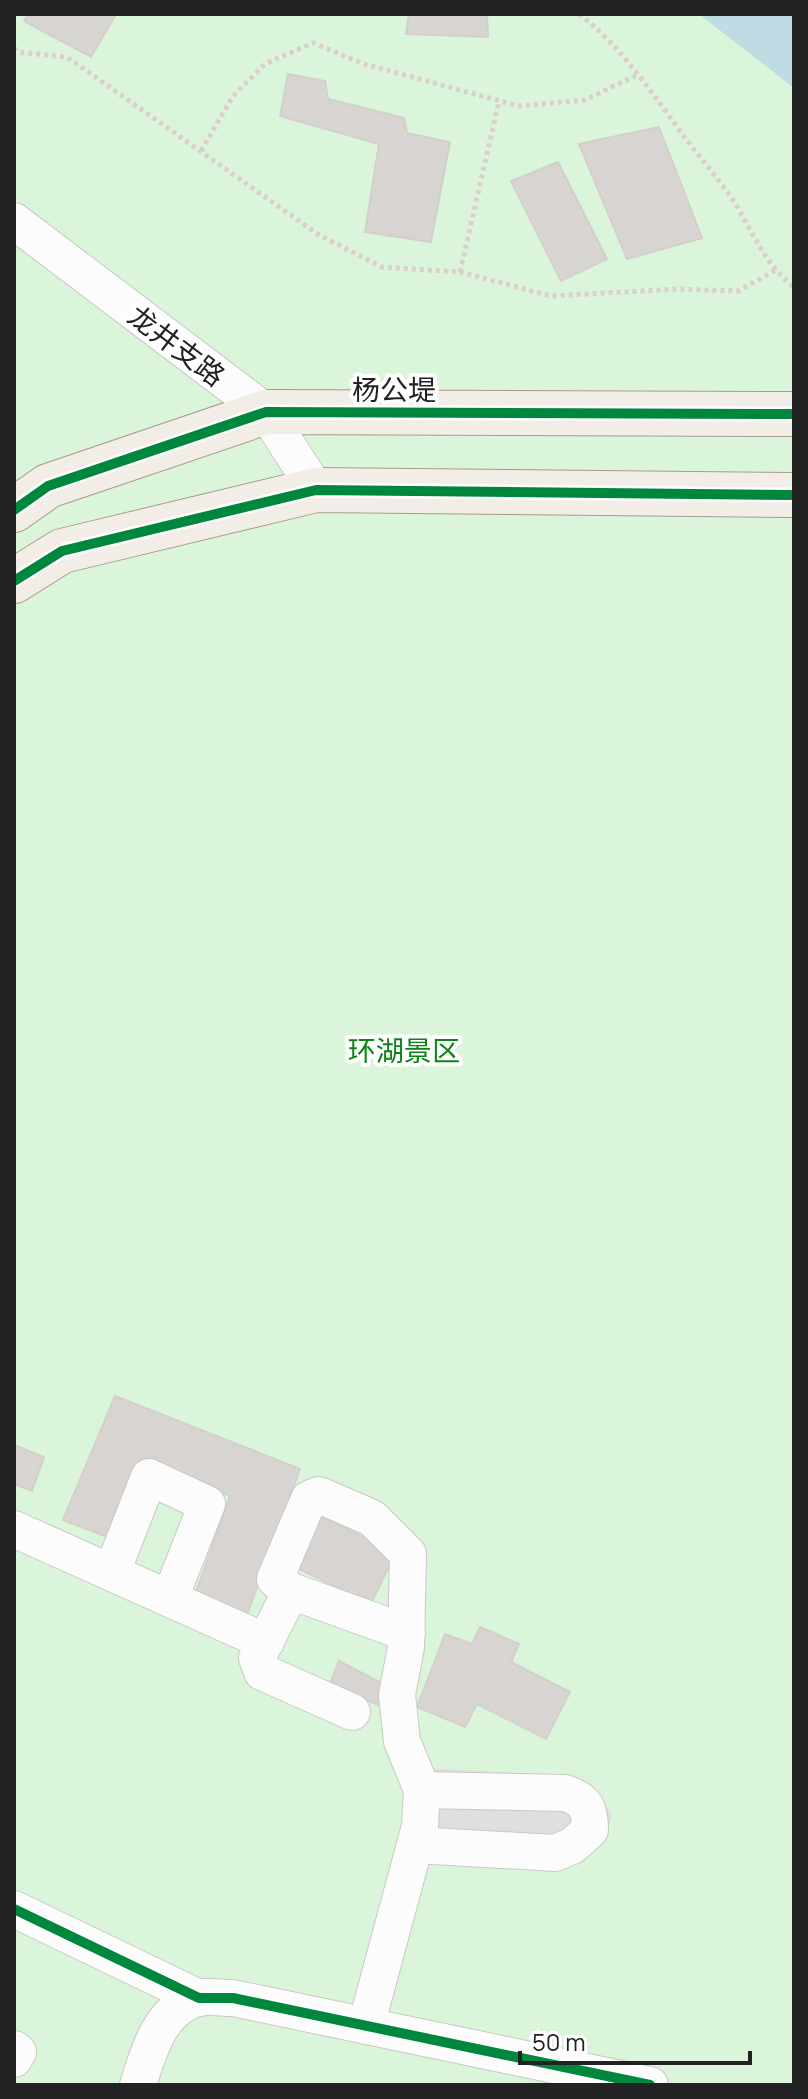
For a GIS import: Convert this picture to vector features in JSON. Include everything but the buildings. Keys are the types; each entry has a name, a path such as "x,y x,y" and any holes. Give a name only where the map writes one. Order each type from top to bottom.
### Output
{"main road":[{"name":"杨公堤","path":"14,510 48,486 266,412 794,414"},
{"path":"14,581 62,551 316,490 794,495"}],"street":[{"name":"龙井支路","path":"14,221 266,412 316,490"},
{"path":"112,1572 149,1477 207,1504 170,1598"},
{"path":"366,2026 420,1826 422,1790 402,1741 397,1695 407,1633 408,1554 372,1518 319,1495 309,1499 275,1579 291,1591 407,1633"},
{"path":"14,1529 266,1642"},
{"path":"291,1591 257,1658 262,1672 352,1712"},
{"path":"415,1845 555,1853 572,1846 590,1830 590,1813 579,1798 565,1793 422,1790"},
{"path":"14,1909 199,1998 233,1998 650,2085"},
{"path":"138,2085 151,2042 176,2010 199,1998"},
{"path":"14,2049 18,2052 14,2059"}],"path":[{"path":"579,14 637,75 732,199 776,270 794,287"},
{"path":"201,151 233,96 265,64 313,43 364,64 519,106 585,100 637,75"},
{"path":"14,48 18,52 67,57 319,235 382,267 460,272 551,296 677,289 738,291 776,270"},
{"path":"460,272 499,101"}],"green space":[{"name":"环湖景区","path":"14,14 794,14 794,2085 14,2085"}],"shaded area":[{"path":"429,1768 562,1776 596,1795 612,1815 605,1838 423,1861"}],"water":[{"path":"699,14 794,14 794,88"}],"cycle path":[{"path":"14,510 48,486 266,412 794,414"},
{"path":"14,581 62,551 316,490 794,495"},
{"path":"14,1909 199,1998 233,1998 650,2085"}]}
